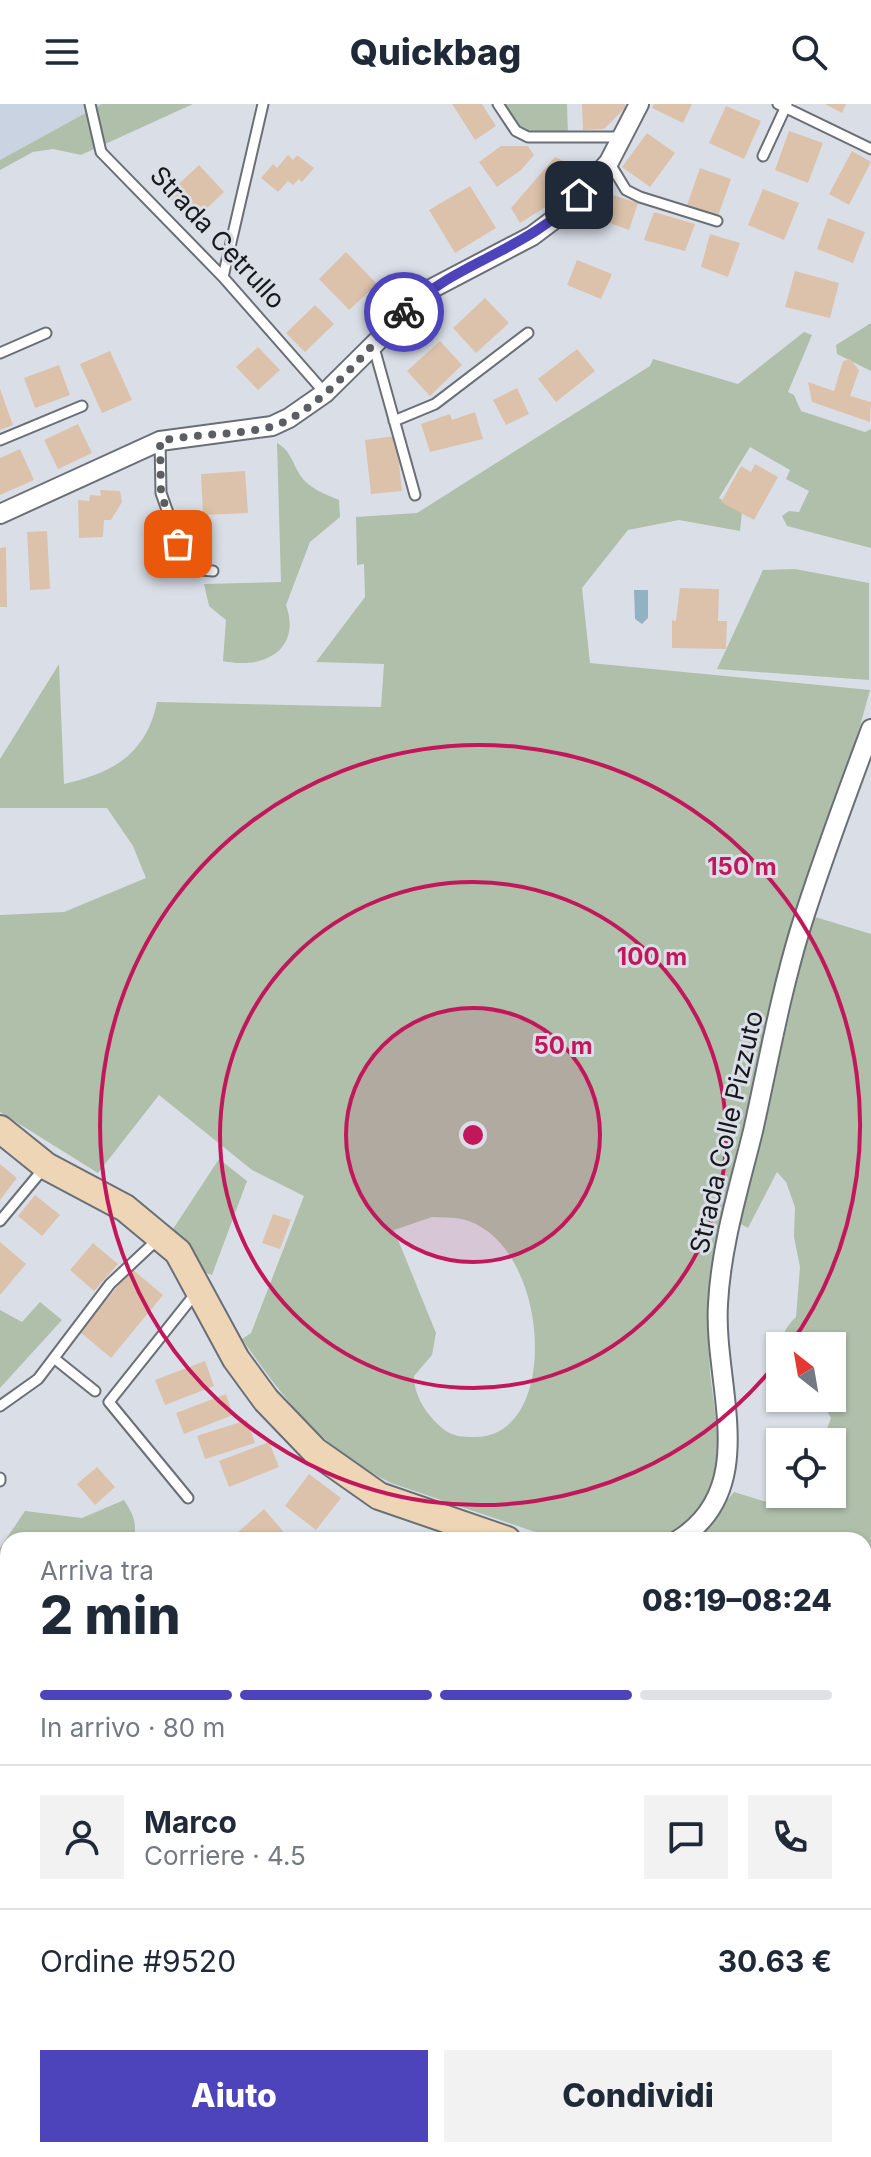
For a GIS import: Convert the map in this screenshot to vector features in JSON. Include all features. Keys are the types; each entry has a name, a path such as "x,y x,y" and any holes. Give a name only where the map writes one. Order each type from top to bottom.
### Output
{"street":[{"path":"0,514 160,441 272,426 325,393 429,290 550,225 609,162 639,104"},
{"name":"Strada Colle Pizzuto","path":"688,1532 715,1505 725,1484 728,1437 718,1304 730,1222 799,931 871,729"},
{"path":"0,1129 46,1166 125,1208 178,1252 236,1359 266,1400 315,1451 379,1496 484,1532"}],"lane":[{"path":"223,277 263,104"},
{"path":"498,104 516,131 528,137 624,137"},
{"path":"763,156 784,105 871,149"},
{"name":"Strada Cetrullo","path":"91,106 101,152 223,277 325,393"},
{"path":"609,162 626,190 717,221"},
{"path":"0,353 46,333"},
{"path":"394,421 435,404 528,333"},
{"path":"373,343 415,495"},
{"path":"0,440 82,406"},
{"path":"160,441 161,493 188,569 213,571"},
{"path":"0,1221 46,1166"},
{"path":"0,1406 38,1379 110,1284 161,1235"},
{"path":"188,1498 109,1402 200,1288"},
{"path":"55,1359 95,1391"}],"shaded area":[{"path":"0,104 102,104 0,160"}],"green space":[{"path":"102,104 193,104 81,155 53,149 33,152 0,170 0,160"},
{"path":"503,104 567,104 568,135 525,133"},
{"path":"871,323 871,371 837,354 836,345"},
{"path":"804,332 812,335 788,392 794,395 801,411 865,432 871,429 871,548 787,526 782,516 789,511 799,512 809,491 786,479 790,470 750,447 719,498 742,512 740,531 679,520 628,530 582,588 590,663 870,690 854,748 788,936 714,1250 708,1318 710,1373 721,1458 714,1490 694,1519 678,1532 535,1532 391,1483 344,1455 290,1403 242,1339 251,1333 304,1196 252,1170 159,1095 98,1173 0,1112 0,915 64,912 146,878 133,846 107,808 0,808 0,759 59,664 64,784 97,774 124,759 145,736 157,702 381,707 384,664 316,662 365,597 364,564 357,565 356,517 417,513 650,366 653,359 738,384","holes":["432,1217 462,1219 491,1234 514,1262 528,1297 535,1336 533,1373 523,1405 504,1428 476,1437 458,1436 442,1428 431,1417 416,1391 414,1376 432,1355 436,1333 394,1230"]},
{"path":"277,443 288,453 308,484 339,500 340,517 310,542 286,605 290,621 284,645 265,659 238,663 223,661 226,620 209,606 204,584 281,582"},
{"path":"795,569 869,583 869,680 717,669 763,570"},
{"path":"812,916 871,934 871,1532 696,1532 709,1522 734,1492 766,1502 766,1508 846,1508 846,1428 827,1428 831,1418 827,1412 846,1412 846,1332 785,1332 796,1317 800,1267 794,1237 795,1207 786,1182 777,1172 748,1228 735,1221 775,1077"},
{"path":"219,1159 247,1181 212,1275 206,1273 173,1229"},
{"path":"40,1302 62,1320 0,1388 0,1310 22,1322"},
{"path":"124,1500 134,1519 134,1532 11,1532 25,1511 82,1518"}],"water":[{"path":"634,590 648,590 648,618 642,624 635,619"}],"building":[{"path":"452,104 482,104 496,126 475,140"},
{"path":"582,104 625,104 625,108 604,129 583,130"},
{"path":"654,104 692,104 683,123 652,108"},
{"path":"825,104 846,104 842,113"},
{"path":"726,106 761,121 744,159 709,143"},
{"path":"789,131 823,143 808,183 775,170"},
{"path":"647,133 675,153 650,187 622,167"},
{"path":"501,146 528,146 534,155 521,170 497,187 479,162"},
{"path":"852,151 871,162 849,205 829,194"},
{"path":"288,155 293,160 297,155 314,168 302,182 299,179 293,185 288,181 278,192 261,178 273,164 277,168"},
{"path":"555,157 572,165 559,193 547,206 520,223 511,208"},
{"path":"199,165 224,192 202,213 190,201 181,210 167,195"},
{"path":"700,168 731,179 718,216 687,205"},
{"path":"470,186 496,228 455,253 429,210"},
{"path":"763,189 799,203 784,240 748,225"},
{"path":"609,194 638,203 629,230 599,219"},
{"path":"654,212 695,224 685,251 644,240"},
{"path":"828,218 865,232 853,263 817,249"},
{"path":"710,234 740,243 728,277 701,267"},
{"path":"346,252 377,284 349,310 319,279"},
{"path":"577,260 612,274 601,299 567,285"},
{"path":"795,271 839,283 830,318 785,307"},
{"path":"485,298 509,323 476,353 453,328"},
{"path":"315,305 334,324 305,352 286,333"},
{"path":"440,341 462,365 430,396 407,371"},
{"path":"258,347 280,370 258,390 236,367"},
{"path":"577,349 595,371 556,402 538,379"},
{"path":"110,351 132,400 102,413 80,364"},
{"path":"850,359 859,370 850,396 871,402 870,422 812,402 808,382 834,391 843,361"},
{"path":"59,365 70,395 35,408 24,378"},
{"path":"517,388 529,414 506,425 493,400"},
{"path":"0,389 13,425 0,430"},
{"path":"475,412 483,439 430,452 421,424 450,414 452,420"},
{"path":"78,424 92,453 58,469 44,440"},
{"path":"396,436 402,491 371,494 365,440"},
{"path":"20,449 34,480 0,495 0,458"},
{"path":"755,464 778,477 754,520 721,502 741,466 751,472"},
{"path":"245,471 248,513 203,515 201,474"},
{"path":"100,490 120,491 122,502 111,520 104,520 103,537 79,538 78,500 89,501 90,495 101,496"},
{"path":"47,531 50,589 30,590 27,532"},
{"path":"6,547 7,607 0,607 0,548"},
{"path":"680,588 719,589 718,621 727,621 726,649 672,648 672,620 676,621"},
{"path":"0,1164 17,1178 0,1200"},
{"path":"35,1195 60,1215 42,1236 18,1216"},
{"path":"273,1214 291,1220 280,1249 262,1243"},
{"path":"0,1242 26,1264 0,1295"},
{"path":"93,1243 118,1264 94,1291 70,1270"},
{"path":"132,1269 163,1295 111,1358 80,1332"},
{"path":"205,1361 214,1386 165,1405 155,1380"},
{"path":"226,1394 233,1415 184,1434 176,1413"},
{"path":"247,1420 255,1443 205,1459 197,1436"},
{"path":"269,1442 279,1467 229,1487 219,1461"},
{"path":"97,1467 115,1487 95,1505 77,1484"},
{"path":"309,1474 341,1498 316,1530 285,1506"},
{"path":"264,1509 284,1532 238,1532"}],"way so far":[{"path":"178,544 161,493 160,441 193,434 272,426 289,418 325,393 404,312"}],"route":[{"path":"404,312 429,290 550,225 579,195"}]}
